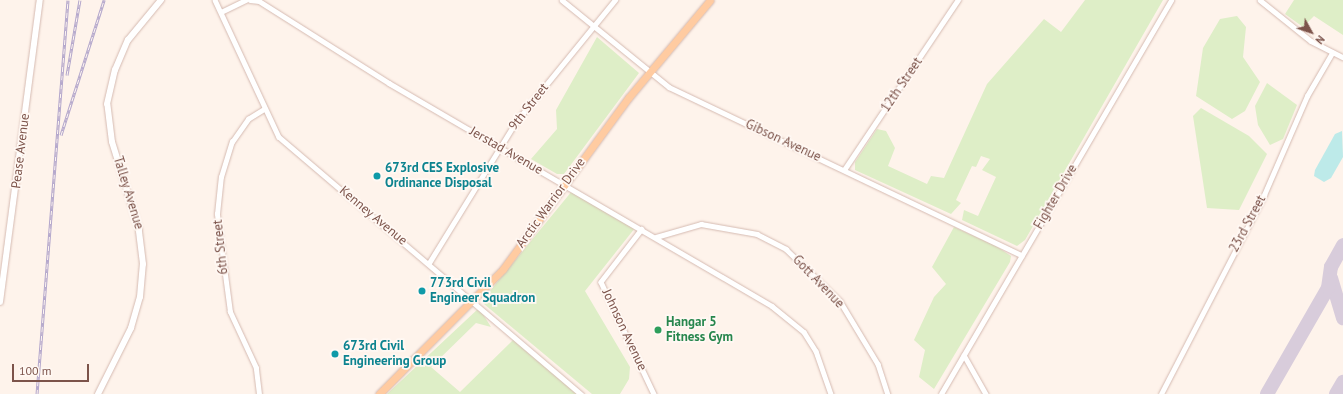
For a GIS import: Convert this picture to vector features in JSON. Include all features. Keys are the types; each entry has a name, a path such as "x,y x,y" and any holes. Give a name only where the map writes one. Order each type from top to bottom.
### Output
{"main road":[{"name":"Arctic Warrior Drive","path":"379,394 503,269 563,185 650,73 710,0"}],"street":[{"name":"Pease Avenue","path":"0,302 40,0"},
{"name":"Talley Avenue","path":"98,394 131,328 140,297 143,264 139,229 112,142 107,104 115,70 128,40 161,0"},
{"name":"Kenney Avenue","path":"215,0 264,109 279,137 473,300 581,394"},
{"path":"221,12 246,0"},
{"name":"Jerstad Avenue","path":"250,0 258,1 563,185 656,237 790,320 816,351 831,394"},
{"name":"Gibson Avenue","path":"562,0 669,87 1022,255"},
{"name":"9th Street","path":"429,263 499,147 615,0"},
{"name":"12th Street","path":"844,170 958,0"},
{"name":"Fighter Drive","path":"941,394 1171,0"},
{"path":"1260,0 1301,34 1332,53 1343,57"},
{"name":"23rd Street","path":"1161,394 1264,195 1307,96 1332,53"},
{"name":"6th Street","path":"259,394 256,368 230,312 217,214 221,177 232,142 248,119 264,109"},
{"name":"Gott Avenue","path":"656,237 701,224 757,234 786,249 840,301 878,364 888,394"},
{"name":"Johnson Avenue","path":"642,229 601,282 654,394"},
{"path":"964,355 986,394"}],"green space":[{"path":"1085,0 1163,0 1025,240 1017,246 962,220 964,210 978,216 996,177 982,170 990,159 981,156 976,167 972,166 956,200 961,203 951,214 855,170 855,162 877,129 886,131 895,148 888,166 927,184 931,176 944,178 987,84 1044,19 1061,32"},
{"path":"1294,0 1343,0 1343,35 1314,16 1303,27 1285,14"},
{"path":"1237,16 1246,27 1243,57 1260,82 1245,111 1232,119 1196,96 1203,48 1220,19"},
{"path":"597,37 639,73 564,174 557,174 531,159 557,129 556,110"},
{"path":"1267,83 1297,105 1283,139 1270,145 1258,125 1255,106"},
{"path":"1201,108 1249,136 1267,154 1239,210 1207,208 1193,116"},
{"path":"572,191 635,228 585,291 630,367 629,379 620,394 592,394 484,304 490,291"},
{"path":"954,227 996,246 1011,256 1010,262 934,389 919,377 925,350 914,340 934,297 946,284 932,267"},
{"path":"479,308 491,327 476,323 431,367 460,392 514,339 578,394 387,394"}],"water":[{"path":"1342,131 1343,157 1331,178 1324,182 1314,176 1315,170 1335,134"}],"taxiway":[{"path":"1267,394 1328,288 1331,267 1343,245"},
{"path":"1331,278 1343,318"},
{"path":"1336,394 1343,382"}],"railway":[{"path":"37,394 68,0"},
{"path":"67,75 80,0"},
{"path":"61,135 104,0"}],"place":[{"name":"673rd CES Explosive Ordinance Disposal","path":"377,176"},
{"name":"773rd Civil Engineer Squadron","path":"422,291"},
{"name":"Hangar 5 Fitness Gym","path":"658,330"},
{"name":"673rd Civil Engineering Group","path":"335,354"}]}
